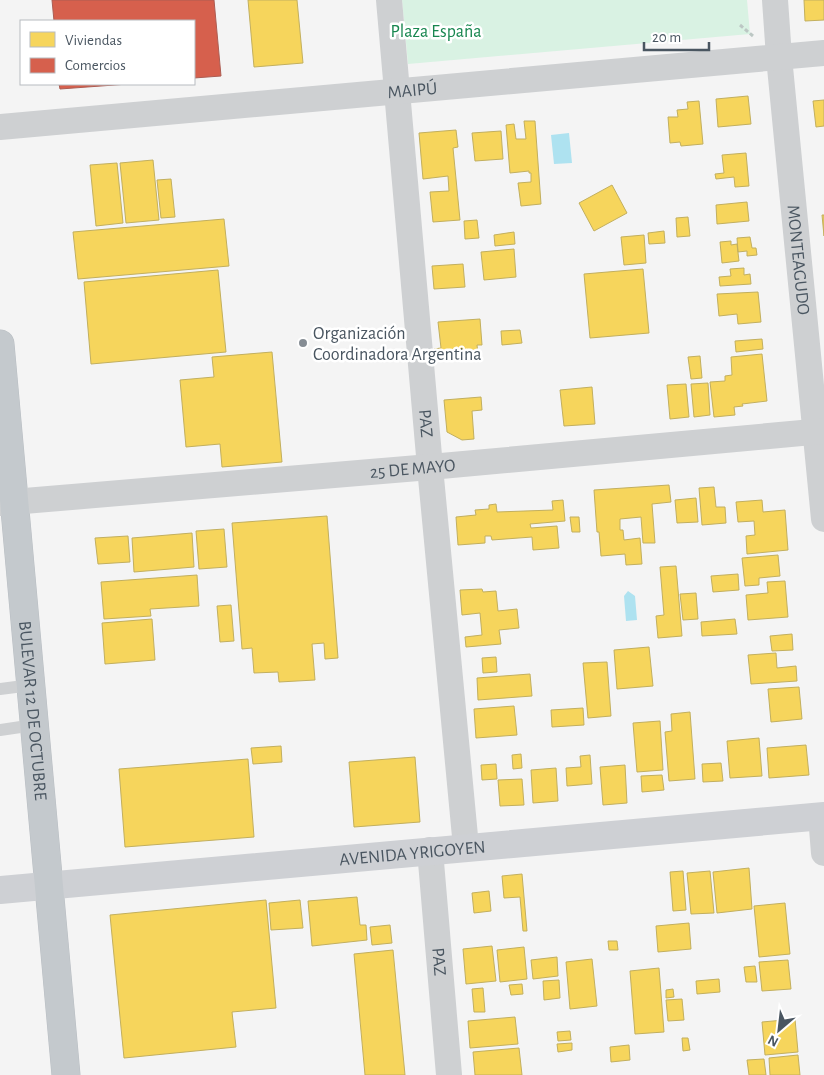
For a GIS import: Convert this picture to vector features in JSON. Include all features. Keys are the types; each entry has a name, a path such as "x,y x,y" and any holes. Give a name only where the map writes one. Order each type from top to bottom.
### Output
{"highway":[{"name":"BULEVAR 12 DE OCTUBRE","path":"0,344 7,503 31,685 66,1075"}],"main road":[{"name":"AVENIDA YRIGOYEN","path":"0,890 822,816"}],"street":[{"name":"PAZ","path":"389,0 466,847"},
{"name":"MONTEAGUDO","path":"775,0 779,57 820,432 824,519"},
{"name":"MAIPÚ","path":"0,127 824,53"},
{"name":"25 DE MAYO","path":"7,503 820,432"},
{"path":"822,816 824,853"},
{"name":"PAZ","path":"430,850 448,1075"}],"lane":[{"path":"0,688 31,685"},
{"path":"0,730 34,726"}],"green space":[{"name":"Plaza España","path":"402,0 747,0 750,34 408,64"}],"water":[{"path":"569,133 572,163 554,164 551,135"},
{"path":"628,591 635,596 637,620 626,621 624,596"}],"building: Viviendas":[{"path":"248,0 297,0 303,63 254,67"},
{"path":"804,0 824,0 824,20 805,21"},
{"path":"748,96 751,124 718,127 716,99"},
{"path":"824,100 824,126 816,127 813,101"},
{"path":"699,101 703,144 681,146 680,142 670,143 668,117 678,117 677,110 688,109 687,102"},
{"path":"524,121 535,121 541,204 521,206 518,183 531,182 531,173 529,171 510,173 506,125 514,124 516,139 526,139"},
{"path":"456,130 458,147 453,148 460,220 433,222 430,192 449,191 448,176 423,179 419,133"},
{"path":"501,131 503,159 475,161 472,133"},
{"path":"746,153 749,186 735,187 734,177 716,179 715,174 724,173 722,155"},
{"path":"153,160 159,220 126,223 120,163"},
{"path":"117,163 123,223 96,226 90,165"},
{"path":"171,179 175,217 161,218 157,180"},
{"path":"612,185 627,213 594,231 579,203"},
{"path":"747,202 749,221 717,224 716,205"},
{"path":"822,215 824,215 824,236"},
{"path":"688,217 690,236 677,237 676,218"},
{"path":"224,219 229,266 78,279 73,232"},
{"path":"477,220 479,238 465,239 464,221"},
{"path":"664,231 665,243 649,244 648,233"},
{"path":"514,232 515,244 495,246 494,235"},
{"path":"644,235 646,263 624,265 621,237"},
{"path":"750,237 752,248 756,248 757,255 747,256 747,251 738,252 737,238"},
{"path":"731,241 731,245 737,244 739,261 722,263 720,242"},
{"path":"514,249 516,277 484,280 481,252"},
{"path":"463,264 465,287 434,289 432,266"},
{"path":"744,268 744,275 750,274 751,284 720,286 719,277 731,276 730,269"},
{"path":"643,269 649,333 590,338 584,274"},
{"path":"218,270 226,352 91,364 84,282"},
{"path":"758,292 761,322 738,324 737,314 719,316 717,294"},
{"path":"480,319 482,345 477,345 478,354 435,358 434,349 441,348 438,322"},
{"path":"520,330 522,343 502,345 501,331"},
{"path":"762,339 763,349 736,352 735,341"},
{"path":"272,352 282,462 222,467 220,444 186,447 180,380 214,377 212,357"},
{"path":"762,354 767,401 742,404 743,406 734,407 735,415 714,417 710,382 725,381 725,376 732,375 731,357"},
{"path":"700,356 702,378 691,379 688,357"},
{"path":"708,383 710,415 694,417 691,384"},
{"path":"686,384 689,417 670,419 667,385"},
{"path":"592,387 595,424 564,426 560,390"},
{"path":"481,397 482,410 472,411 474,439 462,440 447,432 444,400"},
{"path":"669,485 671,502 652,504 655,543 643,543 641,517 620,519 620,530 623,530 624,540 640,538 642,564 626,565 625,554 601,556 594,490"},
{"path":"714,487 716,507 725,507 726,523 702,525 699,488"},
{"path":"696,498 698,522 677,523 675,500"},
{"path":"563,500 565,521 530,524 531,528 557,526 559,548 533,550 532,537 492,540 491,536 485,536 485,543 458,545 456,517 476,515 475,510 489,509 489,505 496,504 497,512 553,510 552,501"},
{"path":"762,500 763,512 785,510 788,550 747,554 746,536 755,535 754,521 738,522 736,502"},
{"path":"327,516 338,658 325,659 324,643 312,644 315,680 279,682 278,672 254,673 252,648 242,649 232,523"},
{"path":"570,517 579,517 580,532 572,532"},
{"path":"224,529 227,567 199,569 196,531"},
{"path":"192,533 194,567 134,572 132,538"},
{"path":"128,536 130,562 98,564 95,538"},
{"path":"778,555 780,576 759,578 759,585 745,586 742,558"},
{"path":"676,566 682,636 658,638 656,616 664,615 660,567"},
{"path":"738,574 739,590 713,592 711,576"},
{"path":"197,575 199,606 150,609 151,616 104,619 101,582"},
{"path":"785,581 788,617 748,620 746,595 768,593 767,582"},
{"path":"482,589 483,592 496,591 498,611 517,609 519,628 499,630 501,644 466,647 465,637 482,635 480,613 462,615 460,590"},
{"path":"696,593 698,619 683,620 680,594"},
{"path":"231,605 234,641 220,642 217,606"},
{"path":"152,619 155,660 105,664 102,623"},
{"path":"735,619 737,634 702,636 701,622"},
{"path":"792,634 793,650 772,651 770,636"},
{"path":"649,647 653,686 617,689 614,650"},
{"path":"776,653 777,668 796,666 797,681 751,684 748,655"},
{"path":"496,657 497,672 483,673 482,658"},
{"path":"607,662 611,716 588,718 583,663"},
{"path":"530,674 532,696 478,700 477,678"},
{"path":"799,687 802,719 771,722 768,689"},
{"path":"514,706 517,735 476,738 474,709"},
{"path":"583,708 584,725 552,727 551,710"},
{"path":"690,712 695,779 669,781 665,732 672,731 671,714"},
{"path":"660,721 663,770 637,772 633,723"},
{"path":"759,738 762,776 730,778 727,741"},
{"path":"806,745 809,775 769,778 767,748"},
{"path":"281,746 282,762 253,764 251,748"},
{"path":"521,754 522,768 513,769 512,755"},
{"path":"590,755 592,784 567,786 566,768 581,767 580,756"},
{"path":"415,757 420,822 354,827 349,762"},
{"path":"248,759 254,837 125,847 119,769"},
{"path":"721,763 723,781 703,782 702,764"},
{"path":"496,764 497,779 482,780 481,765"},
{"path":"625,765 627,803 603,805 600,767"},
{"path":"556,768 558,801 533,803 531,770"},
{"path":"662,775 664,790 642,792 641,776"},
{"path":"522,779 524,805 500,806 498,780"},
{"path":"749,868 752,909 717,913 713,872"},
{"path":"683,871 686,910 673,911 670,872"},
{"path":"710,871 714,913 691,914 687,873"},
{"path":"522,874 527,931 523,931 520,897 504,898 502,876"},
{"path":"489,891 491,911 474,913 472,893"},
{"path":"357,897 360,925 366,925 367,940 312,946 308,901"},
{"path":"266,900 276,1008 232,1012 236,1047 124,1058 110,915"},
{"path":"300,900 303,928 271,930 269,903"},
{"path":"785,903 790,954 759,957 754,906"},
{"path":"689,923 691,949 658,952 656,926"},
{"path":"390,925 392,943 372,945 370,927"},
{"path":"608,941 617,941 618,950 609,950"},
{"path":"492,946 496,981 466,984 463,949"},
{"path":"524,947 527,979 500,982 497,950"},
{"path":"393,950 405,1075 365,1075 354,954"},
{"path":"557,957 558,976 533,979 531,960"},
{"path":"592,959 597,1006 570,1009 566,962"},
{"path":"788,960 791,989 762,991 759,962"},
{"path":"755,966 757,982 746,982 744,967"},
{"path":"659,968 664,1032 635,1034 630,971"},
{"path":"719,979 720,992 697,994 696,981"},
{"path":"559,980 560,998 544,1000 543,981"},
{"path":"522,984 523,994 511,995 509,985"},
{"path":"483,988 485,1012 474,1012 472,989"},
{"path":"673,989 674,997 666,998 666,990"},
{"path":"682,999 684,1020 668,1021 666,1000"},
{"path":"515,1017 518,1044 470,1048 468,1021"},
{"path":"795,1019 798,1052 765,1055 762,1022"},
{"path":"570,1031 571,1040 558,1041 557,1032"},
{"path":"682,1038 688,1038 690,1050 683,1051"},
{"path":"572,1043 572,1050 558,1052 557,1044"},
{"path":"629,1045 630,1060 611,1062 610,1047"},
{"path":"519,1048 522,1075 475,1075 473,1052"},
{"path":"798,1055 800,1075 770,1075 769,1058"},
{"path":"764,1059 766,1075 749,1075 747,1060"}],"building: Comercios":[{"path":"52,0 214,0 221,76 195,78 195,20 54,20"},
{"path":"59,85 114,85 60,89"}],"place":[{"name":"Organización Coordinadora Argentina","path":"303,343"}]}
